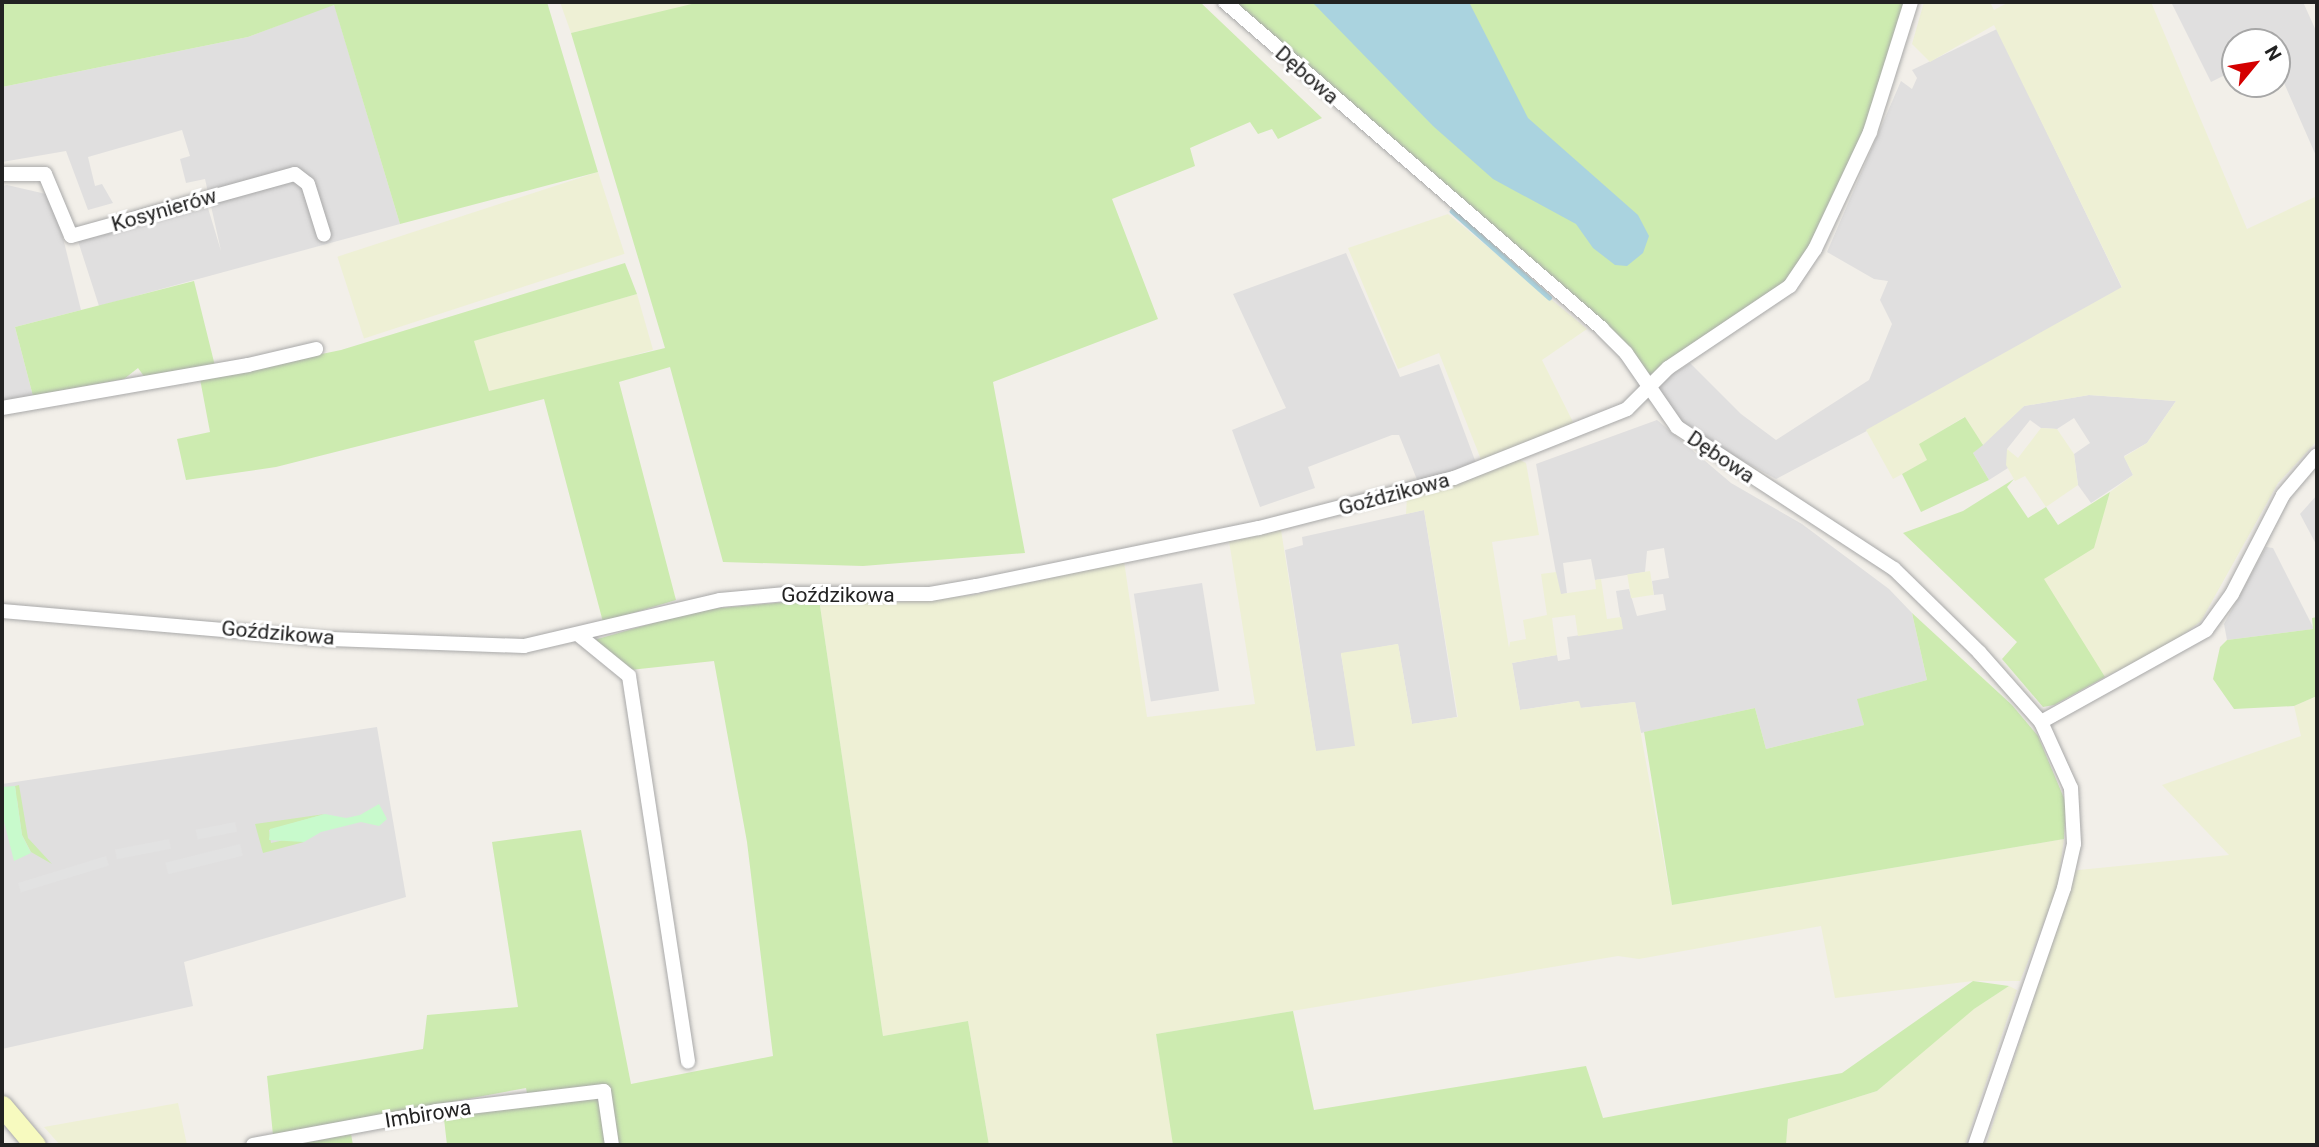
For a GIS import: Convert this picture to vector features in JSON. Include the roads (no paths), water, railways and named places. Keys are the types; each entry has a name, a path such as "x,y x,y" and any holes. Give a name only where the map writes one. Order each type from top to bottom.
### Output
{"street":[{"name":"Dębowa","path":"1225,2 1594,321 1626,353 1647,389 1689,438 1842,533 1912,584 2040,722 2064,768 2075,821 2064,888 1975,1145"},
{"name":"Goździkowa","path":"2,611 464,646 524,646 580,636 720,600 954,590 1294,520 1487,467 1619,414 1668,368 1778,296 1800,274 1870,132 1911,2"},
{"name":"Kosynierów","path":"2,174 45,174 71,236 295,174 308,184 324,235"},
{"path":"2,408 248,365 316,349"},
{"path":"2040,722 2176,651 2206,630 2232,594 2283,495 2317,455"},
{"path":"580,636 629,676 688,1062"},
{"name":"Imbirowa","path":"253,1145 436,1111 604,1091 612,1145"},
{"path":"2,1106 35,1145"}],"water":[{"path":"1312,2 1469,2 1528,118 1638,215 1649,236 1643,253 1627,266 1615,265 1593,248 1576,224 1493,179 1433,126"}],"waterway":[{"path":"1452,211 1549,297"}]}
